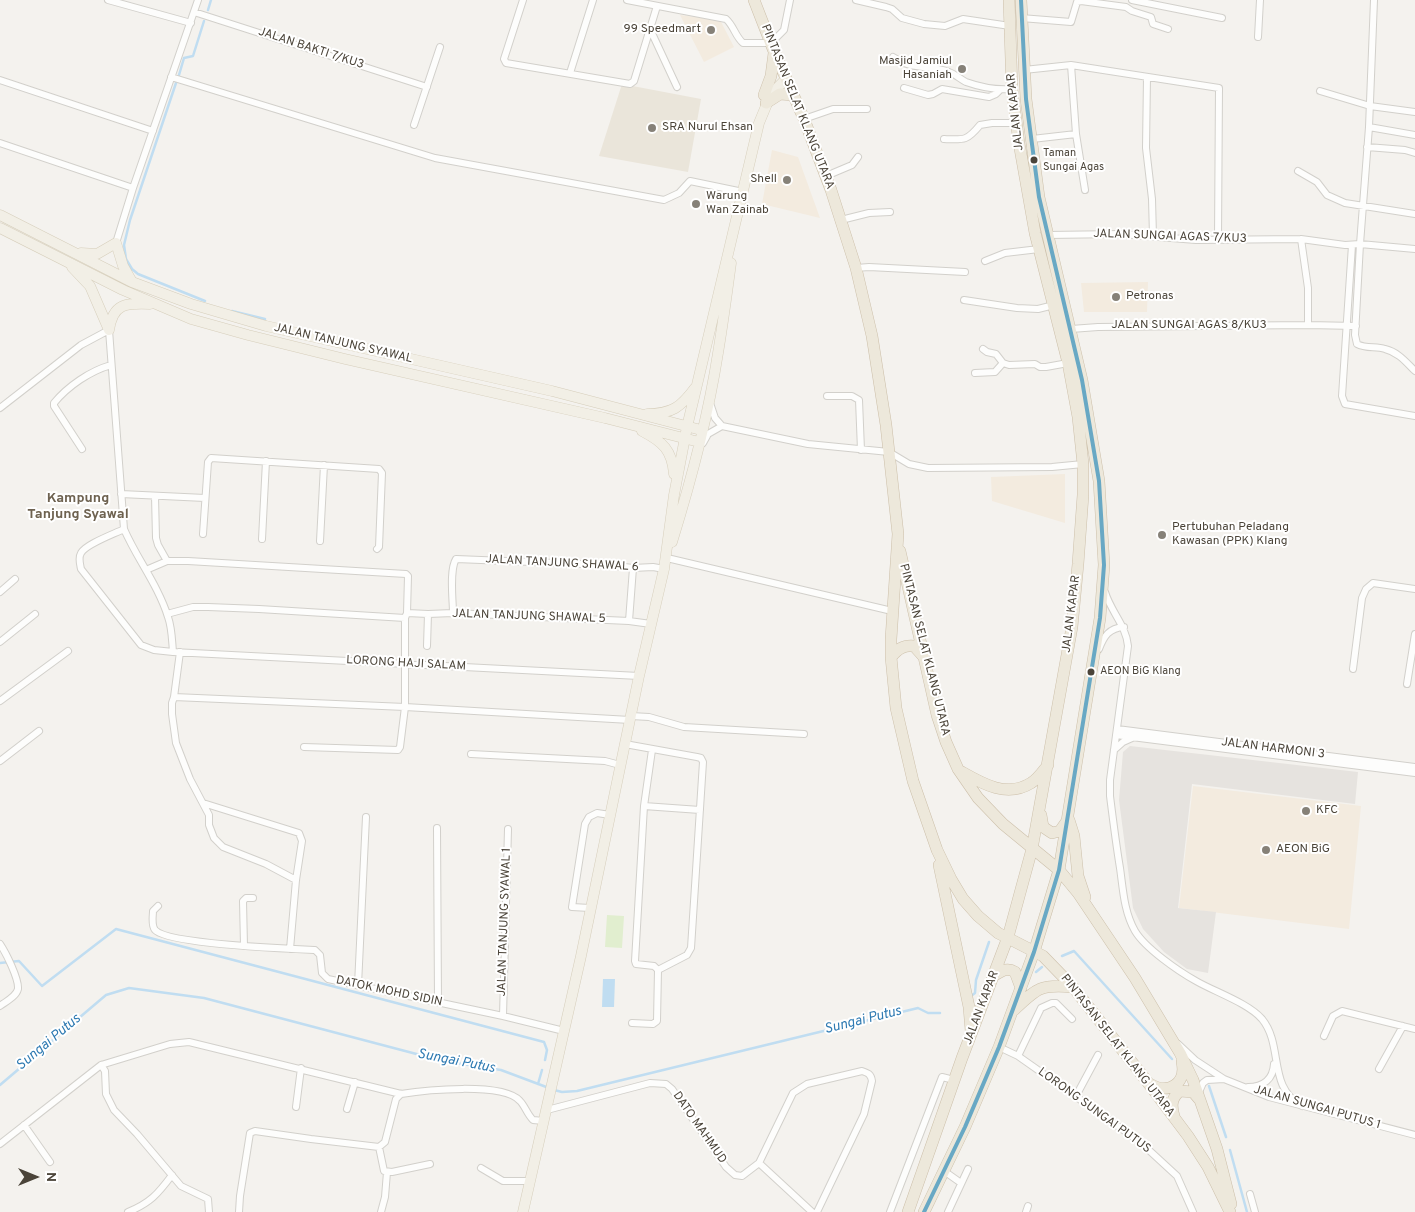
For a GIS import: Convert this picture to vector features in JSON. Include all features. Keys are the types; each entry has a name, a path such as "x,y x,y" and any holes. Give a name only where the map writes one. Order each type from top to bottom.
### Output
{"highway":[{"name":"PINTASAN SELAT KLANG UTARA","path":"754,0 826,176 856,268 873,341 889,452 897,538 923,657 946,742 958,769 978,798 1002,824 1059,870 1088,906 1135,978 1180,1053 1199,1097 1217,1149 1231,1212"},
{"name":"JALAN KAPAR","path":"908,1212 954,1080 1008,938 1032,849 1072,627 1082,510 1083,464 1078,417 1068,363 1029,198 1016,123 1012,89 1009,0"},
{"name":"JALAN KAPAR","path":"924,1212 966,1127 999,1047 1034,952 1059,870 1093,664 1103,585 1103,542 1099,481 1082,380 1039,196 1024,70 1020,0"},
{"path":"765,99 772,71 772,47"},
{"path":"765,99 780,94 793,95"},
{"name":"PINTASAN SELAT KLANG UTARA","path":"897,538 891,657 896,708 913,781 937,850 950,879 963,899 978,916 998,933 1034,952 1054,966 1073,987 1150,1084 1188,1136 1208,1167 1231,1212"},
{"path":"891,657 898,649 907,646 914,646 923,657"},
{"path":"958,769 991,788 1013,789 1032,782 1048,765"},
{"path":"1042,800 1041,820 1043,827 1047,831 1052,833 1060,831 1068,818"},
{"path":"1068,818 1074,836 1078,876 1088,906"},
{"path":"937,850 969,1007 971,1035"},
{"path":"994,975 1004,969 1010,969 1015,972 1021,988"},
{"path":"1011,1013 1039,988 1055,985 1073,987"},
{"path":"1150,1084 1157,1088 1166,1089 1180,1082 1184,1069 1180,1053"},
{"path":"1175,1120 1171,1108 1175,1095 1180,1091 1187,1090 1199,1097"}],"main road":[{"path":"664,569 686,427 759,123 765,99 785,76"},
{"path":"524,1212 550,1098 639,676 664,569 692,469 709,398 718,354 742,197"},
{"name":"JALAN TANJUNG SYAWAL","path":"0,215 132,282 191,304 266,326 552,391 702,430"},
{"name":"JALAN TANJUNG SYAWAL","path":"0,228 123,290 191,319 252,336 699,442"},
{"path":"77,253 97,254 116,243 123,266 132,282"},
{"path":"67,261 90,286 108,330"},
{"path":"108,330 110,320 115,311 123,304 161,305"},
{"path":"631,413 654,414 670,412 682,404 698,382"},
{"path":"632,426 650,435 665,446 673,459 674,495"}],"street":[{"path":"108,0 191,23"},
{"path":"116,243 198,0"},
{"path":"523,0 504,59 506,63 630,84 634,81 657,6"},
{"path":"570,73 593,0"},
{"path":"628,0 726,19 732,24 738,39 743,44 772,47 784,30 790,0"},
{"path":"856,0 892,9 902,18 924,24 945,26 962,20 1010,26"},
{"path":"1132,0 1222,18"},
{"path":"1258,37 1260,0"},
{"path":"1374,0 1369,127 1355,335 1357,344 1385,349 1406,361 1415,371"},
{"path":"1021,18 1071,22 1077,2 1081,1 1126,7 1150,17 1153,24 1168,29"},
{"name":"JALAN BAKTI 7/KU3","path":"194,12 427,87"},
{"path":"650,29 677,87"},
{"path":"414,125 440,47"},
{"path":"893,56 904,64 948,72 976,85 1000,90 1012,89"},
{"path":"1024,70 1071,65 1219,88 1218,238"},
{"path":"1071,65 1076,134 1085,190"},
{"path":"171,77 435,158 664,200 679,193 690,181 742,197"},
{"path":"1147,77 1146,148 1152,199 1153,236"},
{"path":"0,80 153,131"},
{"path":"904,88 928,95 942,89 989,97 1000,90"},
{"path":"1320,91 1370,106 1415,112"},
{"path":"804,119 833,109 867,109"},
{"path":"944,139 965,140 972,136 980,125 1016,123"},
{"path":"1369,127 1415,135"},
{"path":"1032,139 1076,134"},
{"path":"0,143 133,188"},
{"path":"1367,147 1405,150 1415,153"},
{"path":"826,176 852,165 858,157"},
{"path":"1298,171 1317,182 1327,195 1334,199 1345,203 1415,214"},
{"path":"841,220 890,212"},
{"name":"JALAN SUNGAI AGAS 7/KU3","path":"1047,234 1121,234 1185,239 1301,239 1352,245 1360,244 1415,249"},
{"path":"1301,239 1308,288 1308,325"},
{"path":"1352,245 1342,396 1345,404 1415,416"},
{"path":"985,261 1005,254 1040,249"},
{"path":"856,268 869,266 966,272"},
{"path":"964,300 1016,308 1038,309 1054,305"},
{"name":"JALAN SUNGAI AGAS 8/KU3","path":"1071,329 1098,326 1356,326"},
{"path":"0,408 81,345 108,330 124,529 167,614 171,629 173,652"},
{"path":"982,349 996,354 1003,363 1008,365 1035,364 1046,368 1068,363"},
{"path":"974,374 995,372 1003,363"},
{"path":"82,449 54,406 54,403 75,384 93,372 111,365"},
{"path":"826,396 852,396 859,400 862,450"},
{"path":"709,398 715,418 722,426"},
{"path":"692,469 704,439 714,429 722,426 808,444 889,452 909,464 928,468 1052,467 1083,464"},
{"path":"203,534 209,459 324,464 381,470 379,547 377,549"},
{"path":"262,539 266,461"},
{"path":"320,541 324,464"},
{"path":"121,494 205,498"},
{"path":"156,496 156,538 167,561"},
{"name":"LORONG HAJI SALAM","path":"124,529 81,552 79,560 81,569 141,645 154,650 639,676"},
{"path":"667,558 892,612"},
{"name":"JALAN TANJUNG SHAWAL 6","path":"453,613 454,563 456,559 664,569"},
{"path":"146,570 167,561 219,562 406,574 409,579 406,616 405,707 401,744 398,750 304,747"},
{"path":"629,621 633,568"},
{"path":"0,592 15,579"},
{"path":"1352,669 1362,598 1366,589 1373,583 1415,589"},
{"path":"1103,585 1109,603 1124,627 1128,646 1110,780 1110,796 1126,912 1143,941 1180,972 1247,1008 1260,1018 1268,1028 1283,1088 1288,1096 1302,1106"},
{"name":"JALAN TANJUNG SHAWAL 5","path":"167,614 193,607 208,607 406,616 453,613 629,621 651,624"},
{"path":"0,642 35,614"},
{"path":"427,646 428,614"},
{"path":"1093,664 1106,635 1116,627 1124,627"},
{"path":"1407,684 1413,656 1415,634"},
{"path":"0,701 68,651"},
{"path":"180,652 172,703 176,743 190,779 209,815 211,832 223,848 266,864 296,880"},
{"path":"174,697 630,718 649,717 684,727 804,734"},
{"path":"1114,750 1132,734 1123,724 1119,713"},
{"path":"0,761 38,731"},
{"name":"JALAN HARMONI 3","path":"1117,732 1415,773"},
{"name":"JALAN HARMONI 3","path":"1132,734 1415,767"},
{"path":"625,744 701,758 703,762 691,948 687,955 658,970"},
{"path":"632,1023 653,1024 657,1021 658,970 654,966 636,964 644,806 652,750"},
{"path":"472,754 604,761 620,765"},
{"path":"203,803 299,833 302,841 296,880 290,949"},
{"path":"644,806 700,810"},
{"path":"590,908 572,908 585,824 588,817 597,813 610,815"},
{"path":"358,985 366,817"},
{"path":"437,828 438,1002"},
{"name":"JALAN TANJUNG SYAWAL 1","path":"503,1016 508,829"},
{"path":"244,946 243,900 253,898"},
{"name":"DATOK MOHD SIDIN","path":"158,906 153,911 153,927 156,931 173,938 244,946 318,951 322,973 328,979 503,1016 564,1031"},
{"path":"0,944 6,953 17,981 18,989 15,995 0,1006"},
{"path":"1018,1056 1041,1008 1056,1003 1072,1019"},
{"path":"1324,1036 1332,1016 1342,1011 1415,1029"},
{"path":"1380,1069 1403,1026"},
{"name":"JALAN SUNGAI PUTUS 1","path":"1170,1036 1195,1060 1242,1087 1269,1097 1415,1135"},
{"path":"0,1144 101,1065 170,1044 189,1042 401,1094 429,1089 495,1091 509,1094 520,1100 533,1120 544,1122"},
{"name":"LORONG SUNGAI PUTUS","path":"999,1047 1018,1056 1139,1141 1177,1176 1193,1212"},
{"path":"1242,1087 1256,1087 1268,1080 1274,1067 1275,1052"},
{"path":"1076,1096 1098,1055"},
{"path":"101,1065 105,1071 106,1094 114,1110 186,1189 208,1199 209,1212"},
{"path":"296,1107 301,1068"},
{"path":"812,1212 760,1163 793,1093 807,1084 862,1071 868,1073 872,1081 864,1114 817,1212"},
{"path":"890,1212 942,1077 954,1080"},
{"path":"1199,1097 1200,1088 1207,1080 1224,1078"},
{"path":"347,1109 355,1082"},
{"name":"DATO MAHMUD","path":"547,1110 650,1083 666,1084 672,1089 726,1167 735,1175 742,1176 760,1163"},
{"path":"239,1212 250,1133 255,1131 379,1147 385,1142 396,1099 401,1094"},
{"path":"24,1125 50,1162"},
{"path":"379,1147 383,1169 387,1172 386,1197 381,1212"},
{"path":"387,1172 430,1164"},
{"path":"481,1168 503,1181 530,1182"},
{"path":"948,1212 968,1169"},
{"path":"944,1171 961,1183"},
{"path":"128,1212 143,1206 157,1196 172,1175"},
{"path":"1250,1194 1255,1212"}],"shaded area":[{"path":"680,15 720,20 734,47 704,62"},
{"name":"SRA Nurul Ehsan","path":"622,84 701,99 688,172 599,156"},
{"path":"772,150 798,157 820,218 762,204"},
{"path":"1148,282 1147,312 1084,312 1081,283"},
{"path":"1065,474 1065,523 992,501 991,477"},
{"path":"1130,746 1358,772 1355,804 1192,784 1178,908 1216,912 1208,973 1187,969 1164,952 1143,929 1133,908 1119,800 1123,752"},
{"name":"AEON BiG","path":"1193,786 1361,806 1349,929 1179,908"}],"green space":[{"path":"607,915 624,916 622,948 605,947"}],"water":[{"path":"603,979 615,979 614,1007 602,1007"}],"waterway":[{"path":"208,10 211,0"},
{"path":"179,75 184,58 193,56 204,21"},
{"path":"176,83 130,220 124,245 126,259 132,269 138,274 205,301"},
{"path":"232,311 265,319"},
{"path":"0,963 19,961 42,986 116,929 544,1042 547,1050 545,1060"},
{"path":"971,996 975,993 976,980 989,942"},
{"path":"1062,956 1074,951 1172,1059"},
{"path":"1036,972 1042,967"},
{"name":"Sungai Putus","path":"0,1085 106,995 129,988 204,998 443,1061 501,1070 549,1088"},
{"name":"Sungai Putus","path":"554,1090 562,1092 577,1091 918,1008 928,1013 940,1013"},
{"path":"538,1084 542,1070"},
{"path":"1209,1086 1226,1137"},
{"path":"1230,1150 1247,1212"}],"transit line":[{"path":"924,1212 965,1127 999,1047 1034,952 1059,870 1100,618 1104,565 1099,481 1082,380 1039,197 1026,99 1021,0"}],"place":[{"name":"99 Speedmart","path":"711,30"},
{"name":"Masjid Jamiul Hasaniah","path":"962,69"},
{"name":"SRA Nurul Ehsan","path":"652,128"},
{"name":"Taman Sungai Agas","path":"1034,160"},
{"name":"Shell","path":"787,180"},
{"name":"Warung Wan Zainab","path":"696,204"},
{"name":"Petronas","path":"1116,297"},
{"name":"Pertubuhan Peladang Kawasan (PPK) Klang","path":"1162,535"},
{"name":"AEON BiG Klang","path":"1091,672"},
{"name":"KFC","path":"1306,811"},
{"name":"AEON BiG","path":"1266,850"}],"district":[{"name":"Kampung Tanjung Syawal","path":"78,508"}]}
